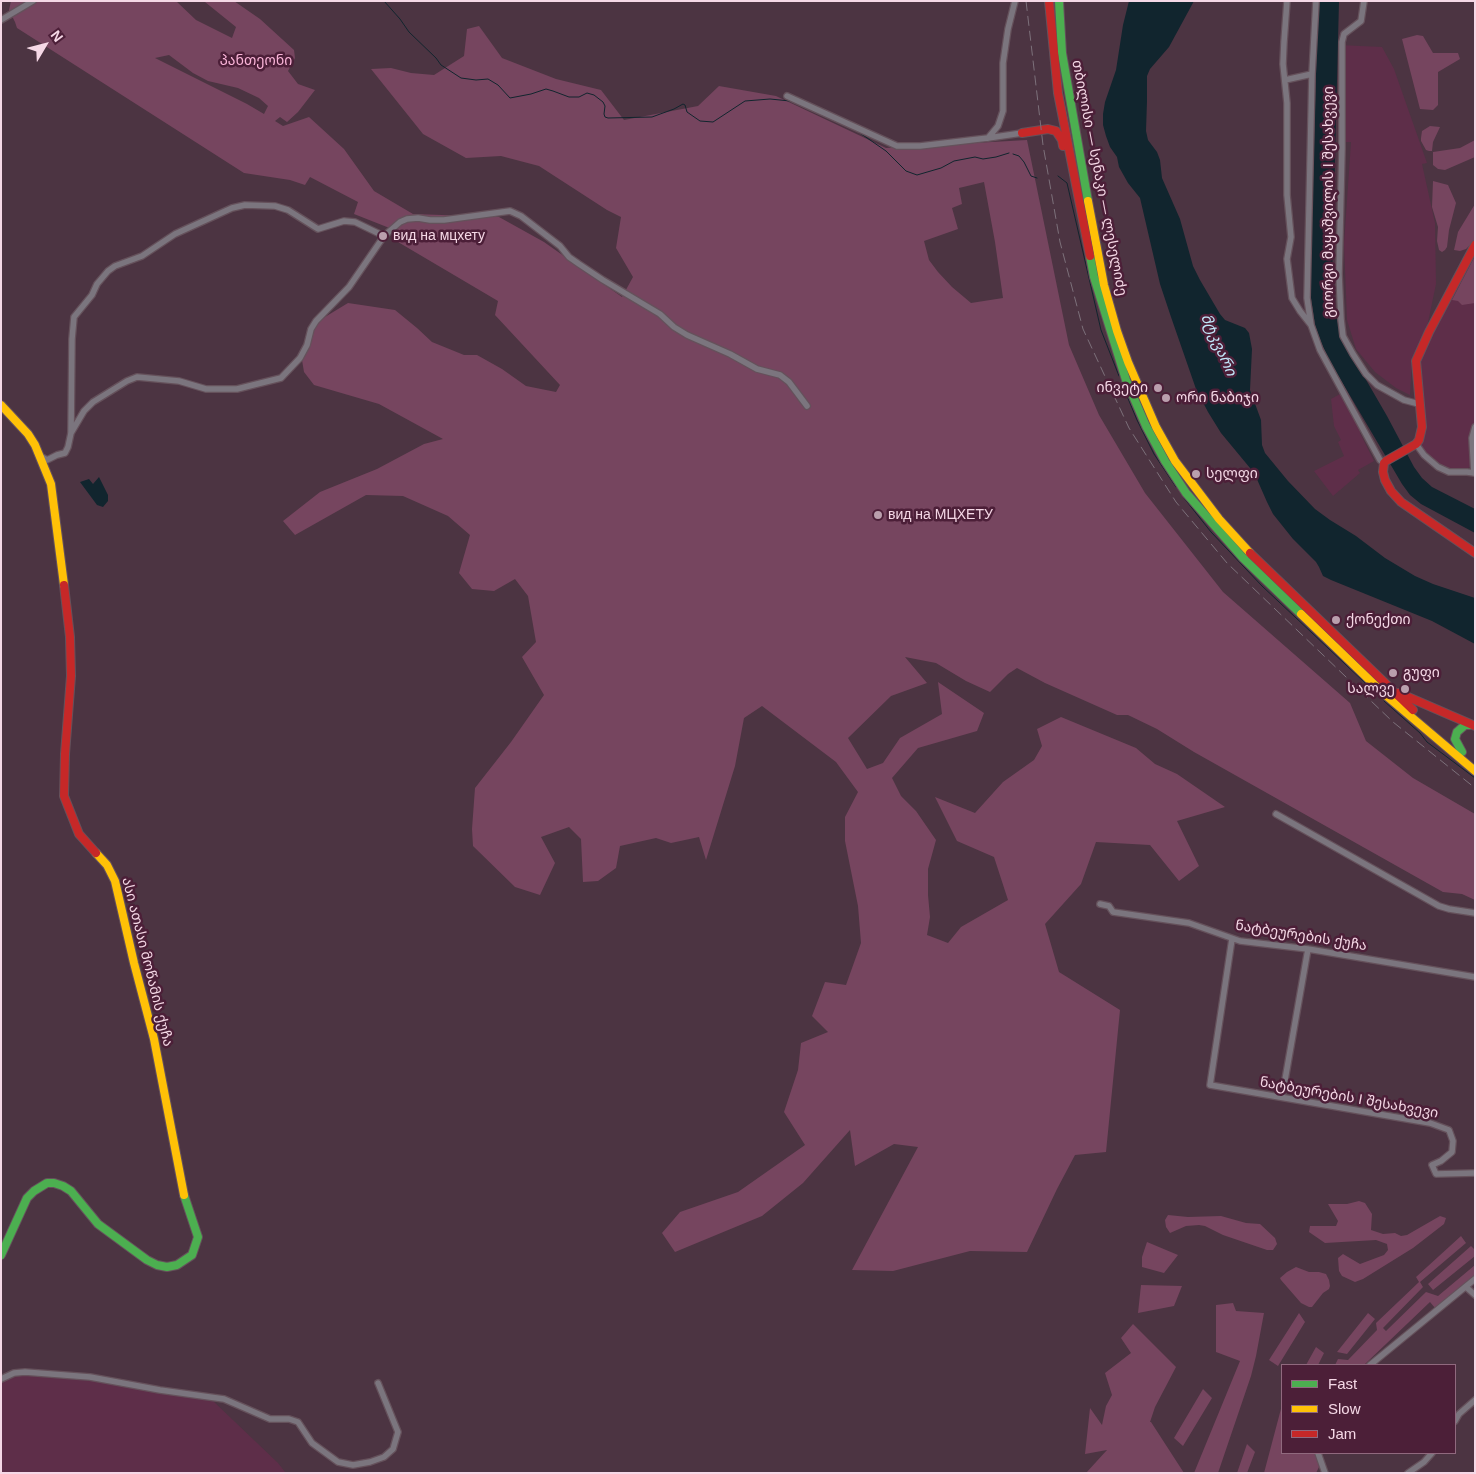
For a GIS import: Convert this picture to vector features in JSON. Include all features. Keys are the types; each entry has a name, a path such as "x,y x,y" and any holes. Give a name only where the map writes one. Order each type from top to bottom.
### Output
{"main road":[{"name":"თბილისი — სენაკი — ლესელიძე","path":"1049,1 1061,109 1094,277 1126,380 1156,444 1186,493 1243,558 1383,693 1475,771"},
{"name":"თბილისი — სენაკი — ლესელიძე","path":"1059,1 1062,53 1101,270 1117,331 1147,408 1175,461 1219,519 1268,571 1390,689 1475,762"},
{"path":"1048,129 1057,122 1061,109"},
{"path":"1022,133 1048,129 1056,131 1062,140 1065,157 1071,165"},
{"path":"1475,245 1428,332 1416,361 1422,427 1420,437 1412,446 1384,462 1382,472 1385,480 1401,502 1475,553"},
{"name":"ასი ათასი მოწამის ქუჩა","path":"1,405 36,445 51,484 70,637 71,676 64,796 80,834 107,865 115,882 154,1039 180,1182 198,1237 192,1255 186,1260 178,1265 167,1267 157,1265 105,1230 71,1191 54,1183 42,1186 27,1198 1,1255"},
{"path":"1390,689 1473,725"},
{"path":"1462,752 1455,739 1457,732 1465,725 1473,725"}],"street":[{"path":"1,20 33,1"},
{"path":"988,138 998,126 1003,111 1003,63 1015,1"},
{"path":"1288,1 1283,64 1287,102 1287,195 1291,237 1287,259 1292,298 1312,325"},
{"path":"1316,1 1312,74 1307,298 1312,325 1320,350 1380,460 1384,462"},
{"name":"გიორგი მაყაშვილის I შესახვევი","path":"1364,1 1361,21 1344,34 1342,42 1339,274 1341,319 1344,336 1366,374 1377,385 1397,397 1419,404"},
{"path":"1285,80 1312,74"},
{"path":"788,96 897,146 920,146 1022,133"},
{"path":"40,456 47,460 65,453 68,447 71,433 74,317 92,295 97,284 115,266 142,256 175,234 232,208 245,205 275,206 288,210 318,229 344,221 355,222 367,226 384,236"},
{"path":"71,433 84,411 94,402 127,380 138,377 179,381 206,389 237,389 281,378 300,358 316,321 349,287 384,236 400,222 418,218 444,220 510,211 521,216 579,264 660,314 674,327 757,369 780,375 789,382 807,406"},
{"path":"1412,446 1438,467 1449,472 1474,473 1472,438 1475,427"},
{"path":"1276,814 1439,906 1450,910 1475,913"},
{"name":"ნატბეურების ქუჩა","path":"1100,904 1109,906 1113,912 1189,924 1232,939 1308,949 1475,977"},
{"name":"ნატბეურების I შესახვევი","path":"1232,939 1210,1085 1427,1123 1449,1130 1453,1142 1452,1152 1441,1161 1432,1165 1436,1174 1475,1173"},
{"path":"1282,1098 1308,949"},
{"path":"1371,1364 1475,1279"},
{"path":"1466,1287 1475,1295"},
{"path":"1,1379 14,1373 25,1372 90,1377 224,1400 270,1419 289,1419 298,1422 312,1443 338,1462 353,1465 384,1457 393,1449 398,1432 378,1383"},
{"path":"1456,1419 1459,1414 1475,1400"},
{"path":"1318,1454 1325,1473"},
{"path":"1408,1473 1424,1462 1431,1454"}],"shaded area":[{"path":"1339,45 1382,47 1394,69 1427,163 1422,164 1435,223 1436,284 1426,332 1412,359 1410,395 1396,388 1375,372 1356,349 1347,320 1344,244 1351,142 1340,142"},
{"path":"1475,251 1475,423 1473,425 1472,465 1466,470 1451,471 1439,467 1419,446 1419,374 1421,356"},
{"path":"1340,394 1360,429 1360,433 1374,461 1358,470 1360,473 1333,496 1314,471 1344,456 1338,442 1341,440 1334,426 1331,399"},
{"path":"20,1375 94,1381 212,1400 285,1472 1,1473 1,1382"}],"green space":[{"name":"პანთეონი","path":"11,1 176,1 196,20 232,38 236,27 205,2 234,1 260,19 294,50 295,58 288,71 298,84 315,90 298,112 287,122 280,117 275,121 283,126 309,117 344,149 374,191 413,214 499,217 544,242 622,297 633,277 616,248 621,217 539,166 501,156 466,158 423,134 371,69 391,68 411,73 434,75 464,56 467,29 479,26 502,58 556,79 601,90 624,120 698,106 719,86 776,96 886,148 1027,140 1069,345 1099,415 1145,493 1223,592 1350,703 1366,741 1413,778 1475,814 1475,900 1462,894 1443,892 1194,752 1157,729 1128,715 1117,715 1045,683 1017,668 990,692 966,681 936,663 905,657 927,683 891,696 848,738 867,769 883,763 900,738 942,714 938,682 984,713 977,731 918,748 892,778 901,796 916,811 936,840 928,869 930,917 927,935 948,943 961,927 1008,900 994,857 957,841 935,797 975,813 1003,782 1034,760 1042,746 1037,729 1061,717 1136,748 1155,764 1177,774 1225,807 1177,821 1199,866 1179,881 1150,845 1096,842 1081,884 1045,924 1059,972 1120,1010 1106,1152 1075,1155 1027,1252 970,1251 893,1271 852,1270 918,1147 894,1144 855,1166 850,1130 803,1183 762,1216 675,1252 662,1233 680,1212 738,1192 805,1145 784,1112 798,1070 801,1043 828,1032 812,1016 825,982 846,985 861,943 858,906 845,841 845,817 858,792 836,762 762,706 744,718 735,766 706,860 699,837 671,843 656,838 620,846 616,868 598,881 583,882 581,839 569,827 541,837 555,863 540,895 515,887 473,846 472,829 475,788 511,742 544,695 522,657 536,642 528,596 515,579 494,591 472,589 459,573 470,535 448,516 403,496 366,495 295,535 283,521 320,492 377,469 424,444 443,439 379,404 314,385 304,372 302,360 304,342 320,320 348,303 395,310 432,342 464,355 477,355 502,369 526,386 556,392 560,385 495,315 498,301 398,242 392,229 354,214 358,202 310,177 305,185 290,180 244,173 17,28 9,10","holes":["169,55 193,73 208,81 238,88 259,98 268,106 264,114 155,58","984,182 1003,298 971,303 938,272 929,260 924,241 958,229 952,208 962,204 959,188"]},
{"path":"1417,35 1423,36 1433,53 1458,53 1460,59 1438,72 1438,105 1433,110 1420,109 1402,39"},
{"path":"1430,126 1440,127 1433,142 1432,151 1426,150 1421,141 1422,131"},
{"path":"1475,140 1475,157 1445,170 1438,169 1433,165 1433,152 1460,148"},
{"path":"1433,181 1448,185 1456,203 1447,247 1442,252 1439,250 1437,241 1438,227 1432,207"},
{"path":"1475,204 1475,240 1466,249 1454,250 1458,232"},
{"path":"1475,256 1475,303 1462,305 1458,301 1452,300"},
{"path":"1359,1201 1365,1203 1372,1214 1371,1230 1383,1234 1407,1235 1440,1216 1446,1218 1444,1224 1413,1248 1355,1282 1342,1276 1339,1271 1338,1258 1343,1254 1360,1264 1384,1255 1388,1250 1387,1244 1376,1240 1325,1243 1309,1232 1310,1226 1336,1226 1338,1221 1328,1204 1347,1204"},
{"path":"1168,1215 1188,1217 1221,1216 1246,1223 1260,1224 1275,1238 1277,1244 1273,1250 1267,1250 1199,1225 1186,1226 1170,1233 1166,1227 1165,1220"},
{"path":"1461,1236 1466,1243 1420,1282 1423,1287 1383,1328 1386,1331 1426,1292 1438,1296 1475,1265 1475,1275 1435,1308 1430,1302 1365,1364 1336,1364 1338,1359 1348,1360 1377,1330 1376,1323 1419,1282 1416,1277"},
{"path":"1147,1242 1178,1255 1164,1273 1142,1267 1142,1257"},
{"path":"1471,1246 1475,1250 1475,1256 1433,1290 1428,1284"},
{"path":"1296,1267 1309,1272 1326,1274 1329,1280 1329,1289 1323,1293 1312,1307 1301,1303 1280,1278"},
{"path":"1141,1285 1182,1286 1174,1306 1138,1313"},
{"path":"1233,1303 1236,1311 1264,1313 1256,1356 1218,1473 1194,1473 1240,1361 1216,1352 1216,1305"},
{"path":"1299,1313 1305,1322 1278,1366 1269,1360"},
{"path":"1368,1313 1375,1319 1347,1354 1337,1352"},
{"path":"1133,1324 1176,1367 1155,1407 1150,1422 1184,1473 1086,1473 1107,1450 1085,1454 1090,1408 1102,1425 1106,1406 1112,1395 1105,1373 1131,1353 1121,1338"},
{"path":"1316,1347 1324,1353 1318,1364 1307,1364"},
{"path":"1203,1389 1212,1398 1183,1446 1174,1438"},
{"path":"1281,1409 1281,1454 1316,1454 1319,1467 1316,1473 1264,1473"},
{"path":"1247,1444 1255,1452 1247,1473 1237,1473"}],"water":[{"name":"მტკვარი","path":"1129,1 1194,1 1169,47 1150,69 1147,76 1146,131 1148,140 1157,152 1160,160 1162,178 1180,219 1193,266 1200,280 1225,320 1245,328 1249,333 1252,349 1250,390 1261,420 1262,445 1265,453 1315,509 1385,558 1415,576 1433,584 1475,598 1475,644 1432,621 1323,576 1316,562 1293,539 1273,514 1256,477 1221,433 1208,412 1196,389 1160,284 1140,198 1128,183 1119,167 1117,157 1110,147 1103,125 1105,102 1116,70"},
{"path":"1318,1 1339,1 1332,279 1333,305 1340,331 1414,467 1432,487 1475,509 1475,533 1421,504 1410,495 1329,360 1315,325 1310,292"},
{"path":"99,477 108,495 108,501 103,507 97,505 80,482 89,479 93,484"}],"waterway":[{"path":"384,1 409,32 441,65 461,78 488,79 498,85 510,98 546,89 569,97 579,97 587,93 594,95 603,102 605,106 604,114 608,118 652,117 683,104 687,112 700,121 713,122 745,101 770,99 790,101"},
{"path":"857,131 886,151 906,171 917,175 941,168 954,161 975,157 983,159 1009,153"},
{"path":"1013,154 1019,156 1031,176 1037,178"},
{"path":"1058,176 1067,183 1101,330 1119,376"},
{"path":"1127,396 1154,454 1176,487"},
{"path":"1184,498 1211,532 1262,586 1378,695"},
{"path":"1384,701 1420,733 1427,742 1475,778"}],"railway":[{"path":"1026,1 1043,145 1060,242 1083,329 1129,428 1176,502 1227,563 1393,722 1475,788"}],"traffic: fast":[{"path":"1059,1 1062,53 1088,201"},
{"path":"1090,256 1094,277 1126,380 1146,426 1165,461 1186,493 1243,558 1301,614"},
{"path":"1462,752 1455,739 1457,732 1465,725 1470,725"},
{"path":"1,1255 27,1198 47,1183 54,1183 71,1191 98,1224 147,1260 167,1267 177,1265 192,1255 198,1237 184,1195"}],"traffic: slow":[{"path":"1088,201 1104,285 1117,331 1156,427 1175,461 1219,519 1250,553"},
{"path":"1,405 28,434 35,445 51,484 64,585"},
{"path":"1301,614 1383,693 1475,771"},
{"path":"96,853 107,865 115,881 154,1039 184,1195"}],"traffic: jam":[{"path":"1049,1 1058,93 1090,256"},
{"path":"1022,133 1048,129 1056,131 1062,140 1063,146"},
{"path":"1475,245 1429,332 1416,361 1422,427 1419,440 1416,444 1386,461 1383,472 1391,491 1401,502 1475,553"},
{"path":"1250,553 1413,710"},
{"path":"64,585 70,637 71,676 64,796 79,834 96,853"},
{"path":"1399,693 1475,726"}],"place":[{"name":"вид на мцхету","path":"383,236"},
{"name":"ინვეტი","path":"1158,388"},
{"name":"ორი ნაბიჯი","path":"1166,398"},
{"name":"სელფი","path":"1196,474"},
{"name":"вид на МЦХЕТУ","path":"878,515"},
{"name":"ქონექთი","path":"1336,620"},
{"name":"გუფი","path":"1393,673"},
{"name":"სალვე","path":"1405,689"}]}
